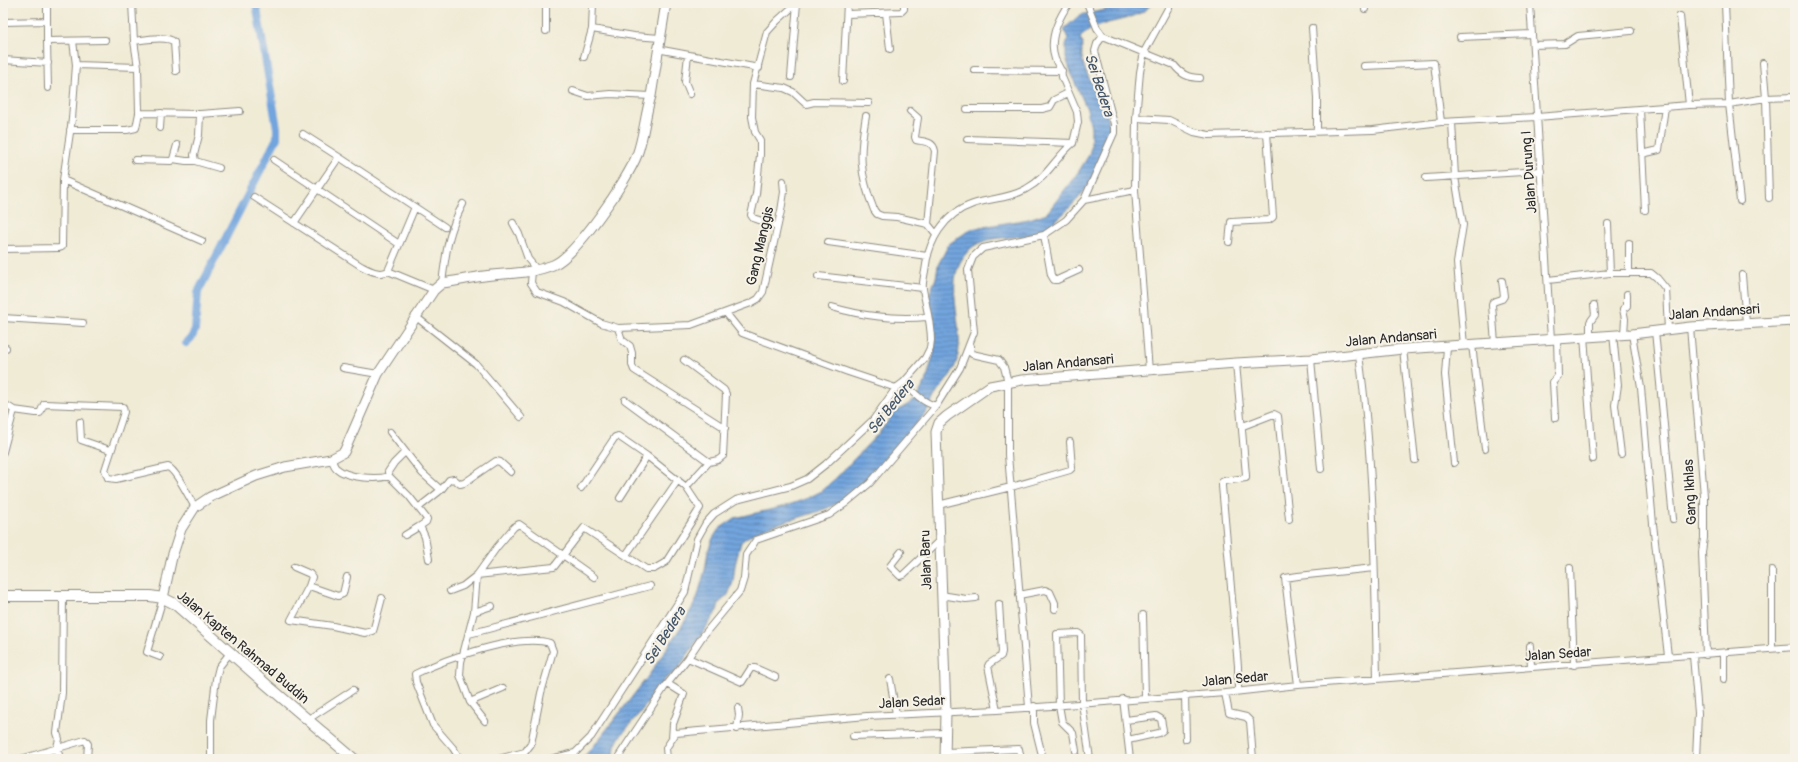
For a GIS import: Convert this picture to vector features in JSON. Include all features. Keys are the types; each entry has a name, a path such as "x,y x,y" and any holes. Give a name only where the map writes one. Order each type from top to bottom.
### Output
{"main road":[{"name":"Jalan Kapten Rahmad Buddin","path":"3,596 150,596 163,598 175,604 307,720 354,759"}],"street":[{"path":"48,3 48,88"},
{"path":"70,130 126,130 136,128 139,113 138,68 134,41 132,3"},
{"path":"546,3 546,31"},
{"path":"584,57 592,29 593,3"},
{"path":"160,657 147,652 163,598 172,557 181,529 195,507 210,497 256,476 285,467 331,459 344,452 378,374 415,316 434,290 442,283 486,276 534,271 561,260 596,220 625,179 637,156 644,132 647,109 651,96 657,49 666,3"},
{"path":"777,226 753,218 751,215 756,194 760,155 760,140 753,124 752,117 753,84 759,68 767,32 797,3"},
{"path":"792,77 797,3"},
{"path":"843,81 847,3"},
{"path":"847,14 903,11 904,3"},
{"path":"551,759 575,754 591,737 685,592 697,539 706,523 714,514 736,500 791,486 807,479 826,464 872,420 896,388 904,382 925,358 930,348 931,331 927,317 923,288 926,256 936,234 950,217 973,204 1016,195 1032,186 1048,173 1064,150 1073,143 1078,122 1076,112 1062,76 1062,71 1055,58 1053,44 1055,29 1069,3"},
{"path":"1087,3 1097,28 1103,36 1174,65 1179,72 1191,78 1200,78"},
{"path":"1149,371 1135,190 1136,118 1140,72 1144,52 1171,3"},
{"name":"Jalan Durung I","path":"1530,3 1548,280 1558,376 1553,382 1556,418"},
{"path":"1725,3 1730,104 1740,200"},
{"path":"886,13 890,49"},
{"path":"1680,16 1689,105"},
{"path":"3,22 47,21"},
{"path":"1312,28 1317,98 1317,131"},
{"path":"592,29 634,36 660,38"},
{"path":"1533,45 1565,44 1581,35 1631,32"},
{"path":"1460,37 1532,34"},
{"path":"1043,759 1031,707 1019,595 1008,455 1008,382 1004,367 999,360 975,356 970,352 974,329 968,270 973,257 983,248 1044,235 1066,220 1084,200 1114,133 1114,124 1095,51 1096,44 1103,36"},
{"path":"134,41 164,38 174,42 176,70"},
{"path":"47,41 105,40"},
{"path":"3,249 62,247 63,180 70,130 76,65 73,41"},
{"path":"657,49 759,68"},
{"path":"688,54 685,82 690,94"},
{"path":"3,60 48,63"},
{"path":"1364,66 1434,63 1441,122"},
{"path":"1763,63 1766,98 1769,198"},
{"path":"76,65 138,68"},
{"path":"974,70 1062,71"},
{"path":"753,84 784,88 793,92 806,104 814,102 869,103"},
{"path":"573,91 588,96 610,94 651,96"},
{"path":"967,108 1042,109 1050,107 1054,100 1068,93"},
{"path":"1136,118 1169,120 1194,132 1209,135 1373,130 1441,122 1537,117 1689,105 1730,104 1766,98 1795,96"},
{"path":"1642,154 1659,150 1665,107"},
{"path":"1640,109 1645,210"},
{"path":"139,113 200,114 240,111"},
{"path":"910,111 918,118 915,137 916,140 932,143 935,151 928,224"},
{"path":"160,128 161,113"},
{"path":"195,161 194,155 199,135 200,114"},
{"path":"866,116 861,162 863,175 874,210 877,214 882,216 897,217 928,224 936,234"},
{"path":"1452,122 1455,177 1463,225 1457,263 1468,345 1485,449"},
{"path":"1229,242 1231,222 1269,220 1273,217 1267,133"},
{"path":"303,134 445,227"},
{"path":"966,139 1073,143"},
{"path":"173,159 177,145"},
{"path":"294,223 339,157"},
{"path":"135,160 171,161 173,159 186,162 195,161 219,168"},
{"path":"274,160 399,244"},
{"path":"1426,178 1541,171"},
{"path":"63,180 202,241"},
{"name":"Gang Manggis","path":"534,271 531,283 537,292 564,302 600,323 618,328 691,325 726,313 751,303 761,295 784,192 783,181"},
{"path":"1084,200 1135,190"},
{"path":"254,197 365,268 384,273 388,270 415,207"},
{"path":"442,283 446,250 453,223 463,204"},
{"path":"513,223 534,271"},
{"path":"1608,224 1610,273"},
{"path":"1044,235 1051,275 1054,280 1079,270"},
{"path":"828,242 926,256"},
{"path":"1629,243 1629,272"},
{"path":"388,270 434,290"},
{"path":"1548,280 1610,273 1652,273 1658,278 1666,289 1668,330"},
{"path":"1742,275 1746,323"},
{"path":"818,276 923,288"},
{"path":"1495,343 1492,304 1493,302 1502,299 1504,296 1502,281"},
{"path":"1627,294 1627,306 1623,309 1641,388 1653,524 1668,656"},
{"path":"1593,459 1587,336 1590,322 1595,315 1594,306"},
{"path":"832,307 850,312 902,319 927,317"},
{"path":"726,313 742,333 853,374 896,388"},
{"path":"415,316 476,364 521,417"},
{"path":"3,318 83,323"},
{"name":"Jalan Andansari","path":"990,386 1008,382 1236,363 1312,359 1403,350 1628,334 1690,327 1795,321"},
{"name":"Gang Ikhlas","path":"1690,327 1704,496 1704,538 1702,552 1706,655"},
{"path":"618,328 622,340 630,346 634,370 725,428"},
{"path":"1655,331 1673,519"},
{"path":"1613,334 1618,385 1615,405 1621,454"},
{"path":"617,759 702,637 740,590 744,578 746,555 756,540 829,515 870,483 934,405 960,368 973,338"},
{"path":"1447,347 1445,375 1454,463"},
{"path":"1403,350 1415,460"},
{"path":"1359,355 1368,447 1374,536 1377,679"},
{"path":"1312,359 1321,469"},
{"path":"684,360 726,392 723,456 718,460 709,462 686,487"},
{"path":"1236,363 1243,426 1246,478 1224,481 1222,482 1222,486 1237,658 1238,691"},
{"path":"343,368 378,374"},
{"path":"904,382 912,392 934,405"},
{"name":"Jalan Baru","path":"945,755 946,712 936,432 939,423 947,416 990,386"},
{"path":"625,400 709,462"},
{"path":"3,403 14,410 39,413 44,404 120,405 125,408 110,450 105,470 108,478 116,479 168,467 171,468 195,507"},
{"path":"3,452 14,410"},
{"path":"1243,426 1274,414 1278,416 1289,519"},
{"path":"80,422 81,440 110,450"},
{"path":"390,432 422,473 441,490"},
{"path":"477,575 554,567 584,528 646,568 654,569 666,562 700,508 686,487 621,437 615,437 581,488"},
{"path":"938,505 1011,488 1070,470 1072,468 1070,442"},
{"path":"404,536 427,520 389,476 388,472 394,463 405,452"},
{"path":"620,498 647,456"},
{"path":"331,459 337,468 354,476 380,478 389,476"},
{"path":"418,508 441,490 449,480 454,479 460,484 464,483 496,461 500,462 511,472"},
{"path":"626,555 678,480"},
{"path":"450,591 464,586 477,575 497,547 514,527 519,524 594,577"},
{"path":"420,526 425,537 429,559"},
{"path":"901,552 890,566 900,576 903,575 940,540"},
{"path":"294,567 311,575 309,586 291,620 365,633 370,632 374,628 382,598"},
{"path":"1298,685 1285,578 1374,568"},
{"path":"1570,568 1574,665"},
{"path":"1772,570 1772,648"},
{"path":"477,575 474,612 463,655 460,675 470,702 485,722"},
{"path":"309,586 338,596 343,594 347,577"},
{"path":"469,634 650,586"},
{"path":"1019,595 1045,590 1050,592 1055,603 1055,609"},
{"path":"941,595 966,599 976,598"},
{"path":"60,759 57,747 59,739 57,732 62,692 63,596"},
{"path":"997,710 988,666 1001,656 1002,652 999,604"},
{"path":"474,612 492,606"},
{"path":"1143,615 1145,697"},
{"path":"1076,751 1073,733 1062,722 1059,705 1057,634 1078,633 1081,635 1082,703 1090,759"},
{"path":"460,759 453,748 433,725 415,676 463,655 504,644 531,641 550,643 553,652 541,693 529,748 525,752 498,759"},
{"path":"1530,646 1531,667"},
{"name":"Jalan Sedar","path":"672,739 676,734 699,730 737,729 896,714 997,710 1145,697 1225,693 1298,685 1795,647"},
{"path":"211,759 211,720 216,679 219,667 230,652"},
{"path":"1724,653 1724,679"},
{"path":"1693,656 1698,713 1696,759"},
{"path":"688,658 742,682 751,668 755,668 775,677"},
{"path":"890,679 896,714"},
{"path":"667,759 666,748 672,739 673,724 684,694 668,684"},
{"path":"470,702 503,688"},
{"path":"307,720 353,690"},
{"path":"1225,693 1229,713 1246,717 1250,721 1253,759"},
{"path":"1185,695 1186,739"},
{"path":"1123,699 1130,759"},
{"path":"737,729 739,715 738,708"},
{"path":"1126,720 1156,716 1161,719 1163,728 1163,730 1159,733 1128,740"},
{"path":"853,736 946,733"},
{"path":"21,759 57,747 85,740 88,744 87,759"},
{"path":"945,755 1019,749 1020,759"}],"water":[{"path":"1131,3 1153,3 1136,15 1097,26 1080,38 1083,44 1082,55 1084,67 1101,101 1109,125 1108,142 1090,183 1077,200 1046,228 1030,235 998,238 982,242 969,250 959,264 955,278 959,343 957,359 951,374 934,397 925,413 870,476 848,496 832,506 822,510 760,530 741,542 735,565 733,582 728,595 719,603 717,611 676,672 666,678 619,738 615,746 614,756 612,759 581,759 593,747 649,675 685,621 697,599 705,570 708,551 713,538 719,529 735,518 786,506 820,492 835,479 879,433 894,413 915,400 926,381 934,353 934,332 929,295 936,278 938,265 949,244 971,229 1029,219 1047,213 1079,171 1089,155 1091,147 1091,128 1087,109 1074,81 1066,58 1066,45 1068,39 1064,29 1080,15"}],"waterway":[{"path":"186,343 192,337 195,330 198,292 277,138 277,128 256,3"}],"water label":[{"name":"Sei Bedera","path":"1099,85"},
{"name":"Sei Bedera","path":"891,407"},
{"name":"Sei Bedera","path":"665,636"}]}
